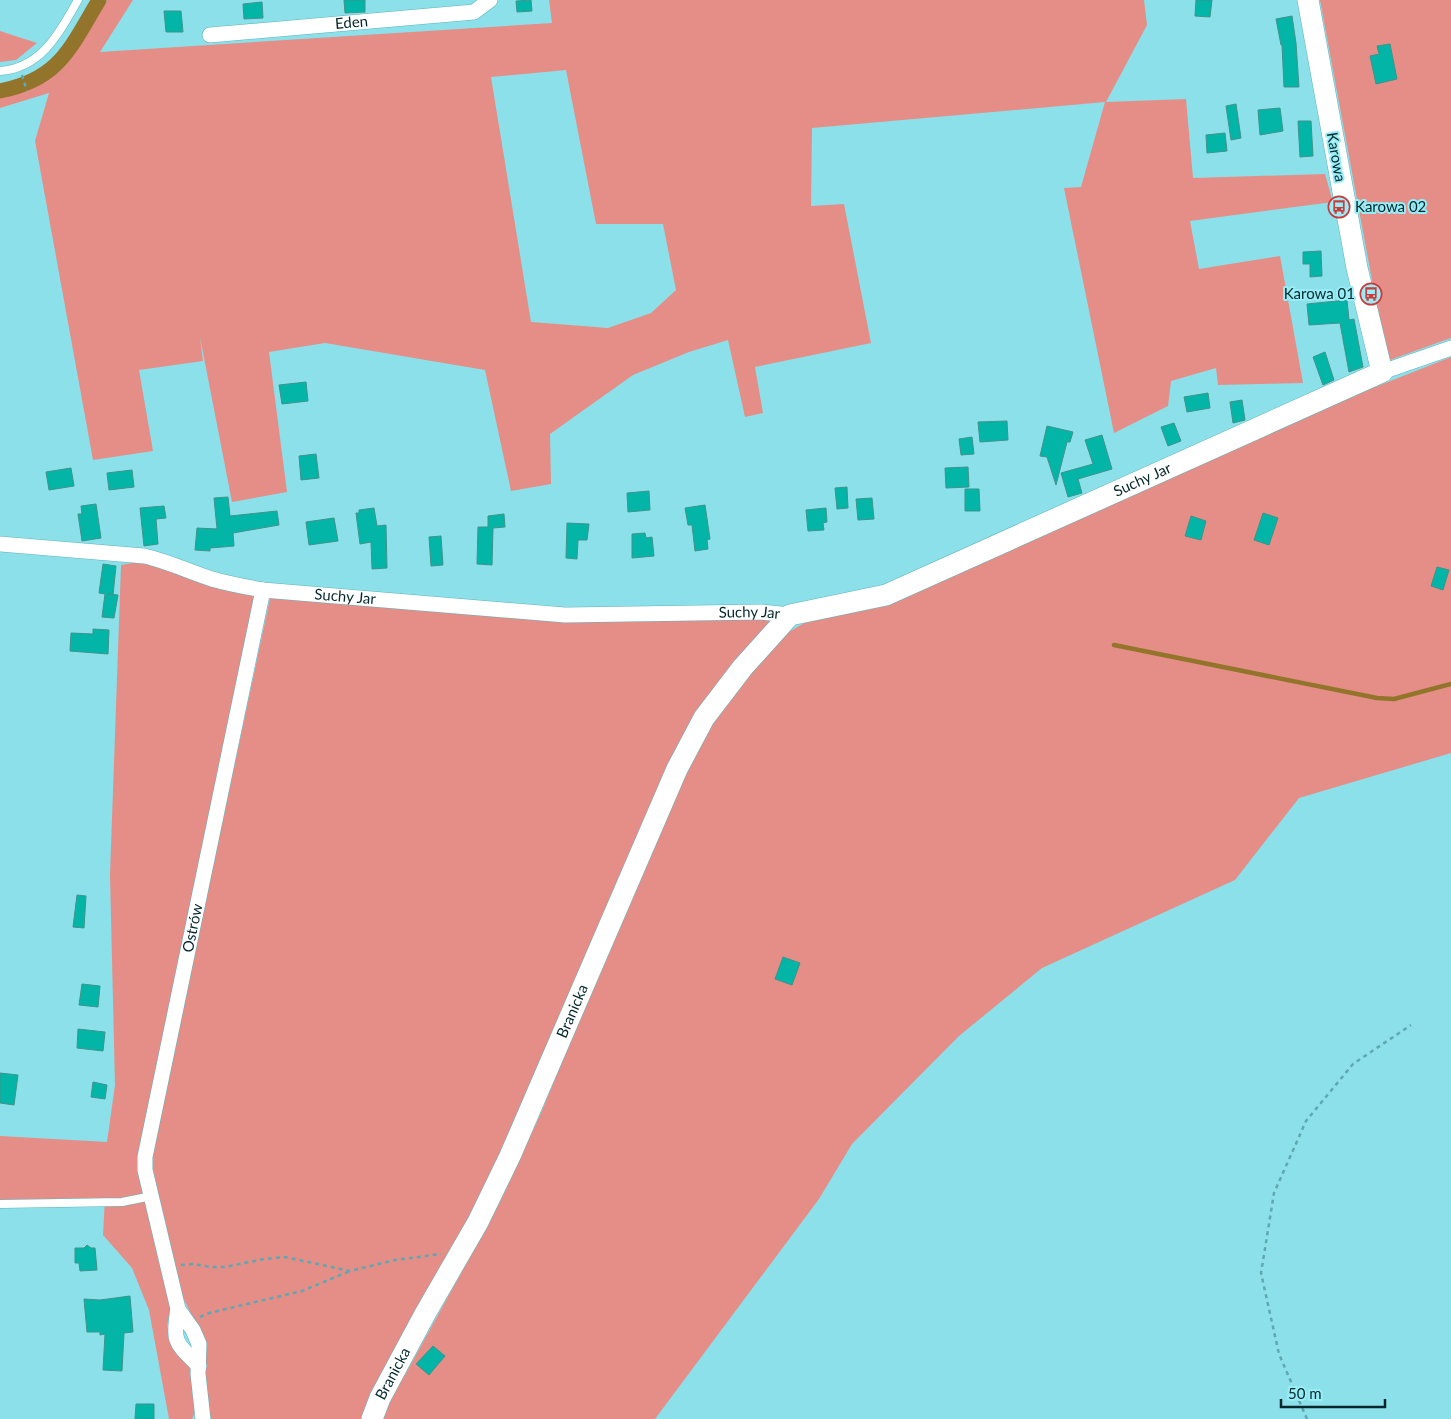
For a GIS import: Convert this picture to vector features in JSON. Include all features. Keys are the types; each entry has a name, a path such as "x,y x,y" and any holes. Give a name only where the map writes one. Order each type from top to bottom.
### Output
{"street":[{"name":"Eden","path":"210,35 474,12 490,0"},
{"name":"Karowa","path":"1308,0 1353,250 1382,372"},
{"name":"Suchy Jar","path":"0,544 144,556 158,559 213,579 263,590 565,615 761,612 790,615 886,595 1382,372 1451,348"},
{"name":"Ostrów","path":"203,1419 198,1374 199,1344 178,1309 145,1170 145,1157 263,590"},
{"name":"Branicka","path":"372,1419 380,1398 478,1222 510,1156 677,769 704,718 743,667 790,615"},
{"name":"Ostrów","path":"178,1309 174,1329 178,1346 199,1366"}],"lane":[{"path":"0,71 20,68 34,60 51,43 78,0"},
{"path":"0,1204 122,1202 152,1196"}],"path":[{"path":"22,75 27,91"},
{"path":"1306,1419 1278,1354 1261,1273 1274,1193 1306,1121 1353,1064 1411,1025"},
{"path":"188,1323 209,1313 302,1291 350,1271 395,1260 427,1254 441,1254 457,1259"},
{"path":"168,1266 193,1264 225,1267 264,1259 285,1258 350,1271"}],"shaded area":[{"path":"107,0 133,0 100,52 552,23 549,0 1144,0 1147,25 1106,102 1186,99 1193,178 1325,174 1333,202 1190,221 1199,269 1280,256 1303,383 1218,385 1216,368 1171,381 1168,406 1114,433 1064,188 1081,187 1105,102 812,128 811,206 844,204 871,343 755,367 763,413 745,417 728,340 689,352 633,375 550,434 551,484 511,491 485,370 325,343 269,352 287,492 232,502 200,337 203,361 139,370 153,451 93,460 35,141 49,93 0,108 0,97 42,83 60,71 80,45","holes":["566,70 596,224 663,224 676,290 651,313 608,328 531,322 491,77"]},
{"path":"1320,0 1451,0 1451,338 1387,361"},
{"path":"0,31 37,43 16,60 0,62"},
{"path":"1451,357 1451,753 1299,798 1235,880 1042,968 959,1036 852,1144 819,1199 655,1419 378,1419 381,1410 405,1375 499,1204 541,1113 673,794 711,723 745,675 789,632 816,616"},
{"path":"149,560 255,594 139,1163 172,1297 167,1327 175,1351 195,1371 198,1405 192,1419 169,1419 149,1310 132,1268 103,1235 105,1198 0,1200 0,1136 107,1142 115,1085 110,875 121,565"},
{"path":"271,594 351,602 754,616 771,621 740,658 499,1162 364,1419 208,1419 195,1321 183,1298 153,1170 153,1148"}],"building":[{"path":"344,0 365,0 365,12 345,13"},
{"path":"531,0 532,11 517,12 516,1"},
{"path":"1196,0 1212,0 1210,17 1195,16"},
{"path":"262,2 263,18 244,19 243,4"},
{"path":"164,11 181,11 183,32 166,32"},
{"path":"1292,16 1299,87 1284,87 1282,45 1276,19"},
{"path":"1390,44 1397,79 1376,84 1370,56 1379,54 1377,46"},
{"path":"1236,104 1241,138 1231,140 1226,106"},
{"path":"1280,108 1283,131 1260,135 1258,110"},
{"path":"1298,121 1311,121 1313,156 1300,157"},
{"path":"1225,133 1227,151 1207,153 1206,135"},
{"path":"1321,251 1322,276 1310,277 1310,264 1303,264 1303,252"},
{"path":"1347,300 1349,320 1354,319 1363,367 1349,372 1340,323 1309,325 1307,304"},
{"path":"1325,352 1334,380 1323,385 1313,357"},
{"path":"306,382 308,401 282,404 279,385"},
{"path":"1208,393 1210,408 1187,412 1184,397"},
{"path":"1242,400 1245,420 1233,423 1230,402"},
{"path":"1007,421 1008,440 980,442 978,422"},
{"path":"1174,423 1181,441 1168,446 1161,427"},
{"path":"1047,426 1073,432 1070,442 1067,442 1056,485 1047,457 1040,456"},
{"path":"1102,435 1112,469 1078,479 1082,493 1068,497 1061,473 1093,464 1085,440"},
{"path":"972,437 974,454 961,455 959,439"},
{"path":"316,454 319,478 301,480 299,456"},
{"path":"968,467 969,487 946,488 945,468"},
{"path":"71,468 74,486 49,490 46,472"},
{"path":"132,470 134,487 109,490 107,473"},
{"path":"847,487 848,508 837,509 835,488"},
{"path":"965,489 979,489 980,511 965,511"},
{"path":"649,491 650,510 628,512 627,493"},
{"path":"228,497 230,516 277,511 279,525 233,533 234,546 210,548 210,551 195,550 197,528 217,529 214,498"},
{"path":"872,498 874,519 858,520 856,499"},
{"path":"96,504 101,538 82,541 78,514 82,514 81,506"},
{"path":"705,505 710,539 707,540 708,549 695,551 692,525 688,525 685,508"},
{"path":"164,506 166,518 156,519 158,544 144,546 140,508"},
{"path":"374,508 377,526 386,525 387,568 372,569 371,542 360,544 356,513 359,513 359,510"},
{"path":"826,508 827,522 823,523 824,530 808,531 806,510"},
{"path":"1263,513 1278,518 1269,545 1254,540"},
{"path":"504,514 505,527 493,528 492,565 477,564 478,527 488,527 488,516"},
{"path":"1191,516 1206,521 1201,540 1185,536"},
{"path":"334,518 338,541 309,545 306,522"},
{"path":"567,523 589,524 587,540 578,540 577,559 566,558"},
{"path":"645,533 646,538 652,537 654,556 632,558 632,534"},
{"path":"441,536 443,565 431,566 429,537"},
{"path":"103,564 116,566 113,595 118,595 114,618 102,617 105,594 99,593"},
{"path":"1437,567 1449,570 1443,590 1431,586"},
{"path":"93,629 109,630 108,654 70,651 71,633 93,634"},
{"path":"77,895 86,896 84,928 73,927"},
{"path":"783,957 800,963 792,985 775,979"},
{"path":"82,984 100,986 98,1007 79,1005"},
{"path":"78,1029 105,1032 103,1051 77,1048"},
{"path":"0,1073 18,1075 14,1105 0,1103"},
{"path":"93,1082 107,1085 105,1099 91,1097"},
{"path":"87,1245 95,1248 97,1270 80,1271 79,1263 75,1263 75,1248 84,1248"},
{"path":"130,1296 133,1332 124,1333 122,1371 103,1370 105,1334 100,1335 100,1332 87,1332 84,1299 100,1300"},
{"path":"433,1346 445,1356 429,1375 416,1364"},
{"path":"136,1404 154,1404 154,1419 135,1419"}],"waterway":[{"path":"0,91 20,86 50,70 71,47 99,0"},
{"path":"1114,645 1377,698 1394,699 1451,684"}],"place":[{"name":"Karowa 02","path":"1339,207"},
{"name":"Karowa 01","path":"1371,294"}]}
